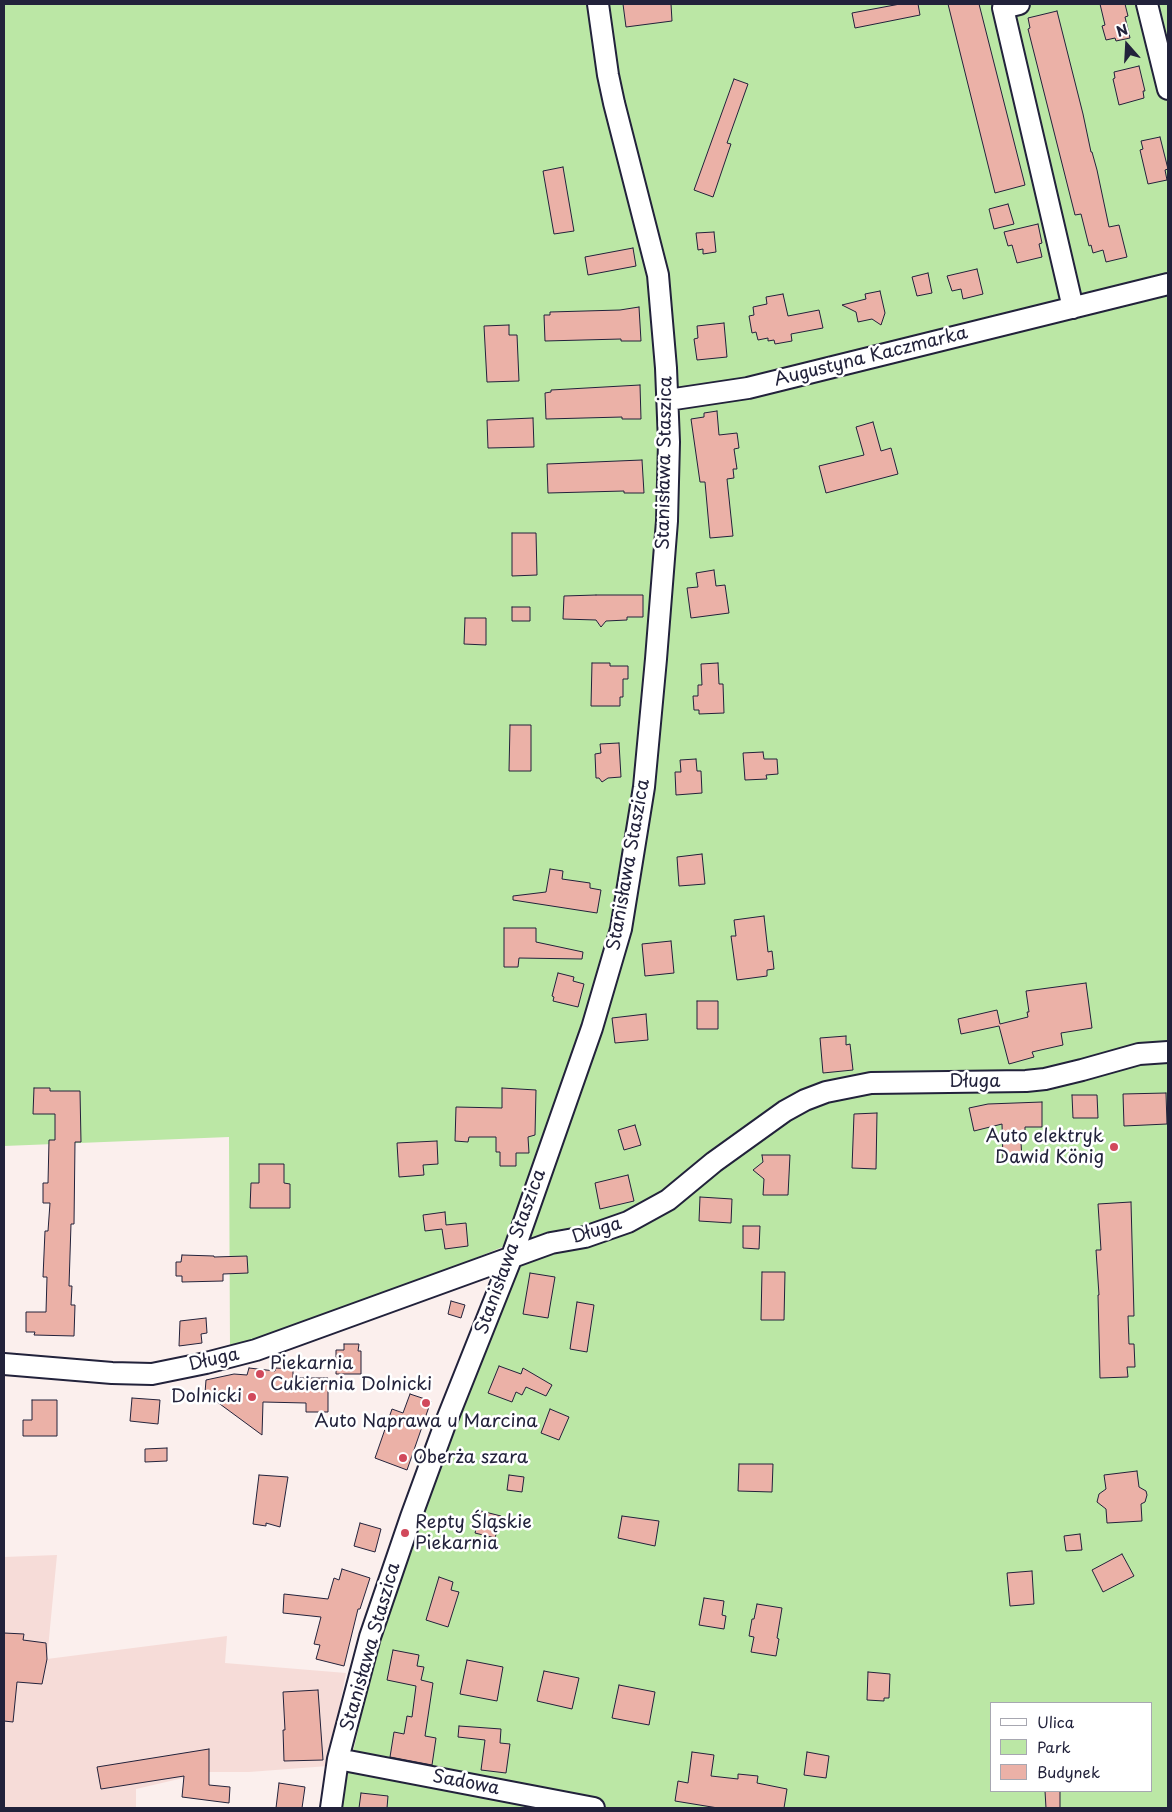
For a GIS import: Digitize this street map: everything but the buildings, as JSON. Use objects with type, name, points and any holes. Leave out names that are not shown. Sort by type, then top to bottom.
[{"type":"street","name":"Stanisława Staszica","points":[[330,1808],[338,1759],[370,1637],[405,1533],[446,1421],[511,1259],[592,1028],[621,929],[644,787],[667,520],[668,400],[658,275],[614,103],[598,4]]},
{"type":"street","points":[[1020,4],[1003,8],[1073,308]]},
{"type":"street","points":[[1147,4],[1168,89]]},
{"type":"street","name":"Augustyna Kaczmarka","points":[[668,400],[748,388],[1168,284]]},
{"type":"street","name":"Długa","points":[[4,1364],[152,1374],[256,1350],[551,1243],[585,1237],[636,1218],[668,1200],[714,1162],[785,1111],[805,1100],[826,1092],[870,1083],[1036,1080],[1082,1070],[1139,1054],[1168,1052]]},
{"type":"street","name":"Sadowa","points":[[338,1759],[594,1808]]},
{"type":"shaded area","points":[[57,1555],[47,1659],[227,1636],[225,1663],[346,1673],[328,1766],[249,1772],[209,1772],[136,1789],[136,1808],[4,1808],[4,1557]]},
{"type":"green space","points":[[4,4],[1168,4],[1168,1808],[340,1808],[387,1605],[522,1239],[295,1332],[230,1349],[229,1137],[4,1146]]},
{"type":"place","name":"Auto elektryk Dawid König","points":[[1114,1147]]},
{"type":"place","name":"Piekarnia Cukiernia Dolnicki","points":[[260,1374]]},
{"type":"place","name":"Dolnicki","points":[[252,1397]]},
{"type":"place","name":"Auto Naprawa u Marcina","points":[[426,1403]]},
{"type":"place","name":"Oberża szara","points":[[403,1458]]},
{"type":"place","name":"Repty Śląskie Piekarnia","points":[[405,1533]]}]
